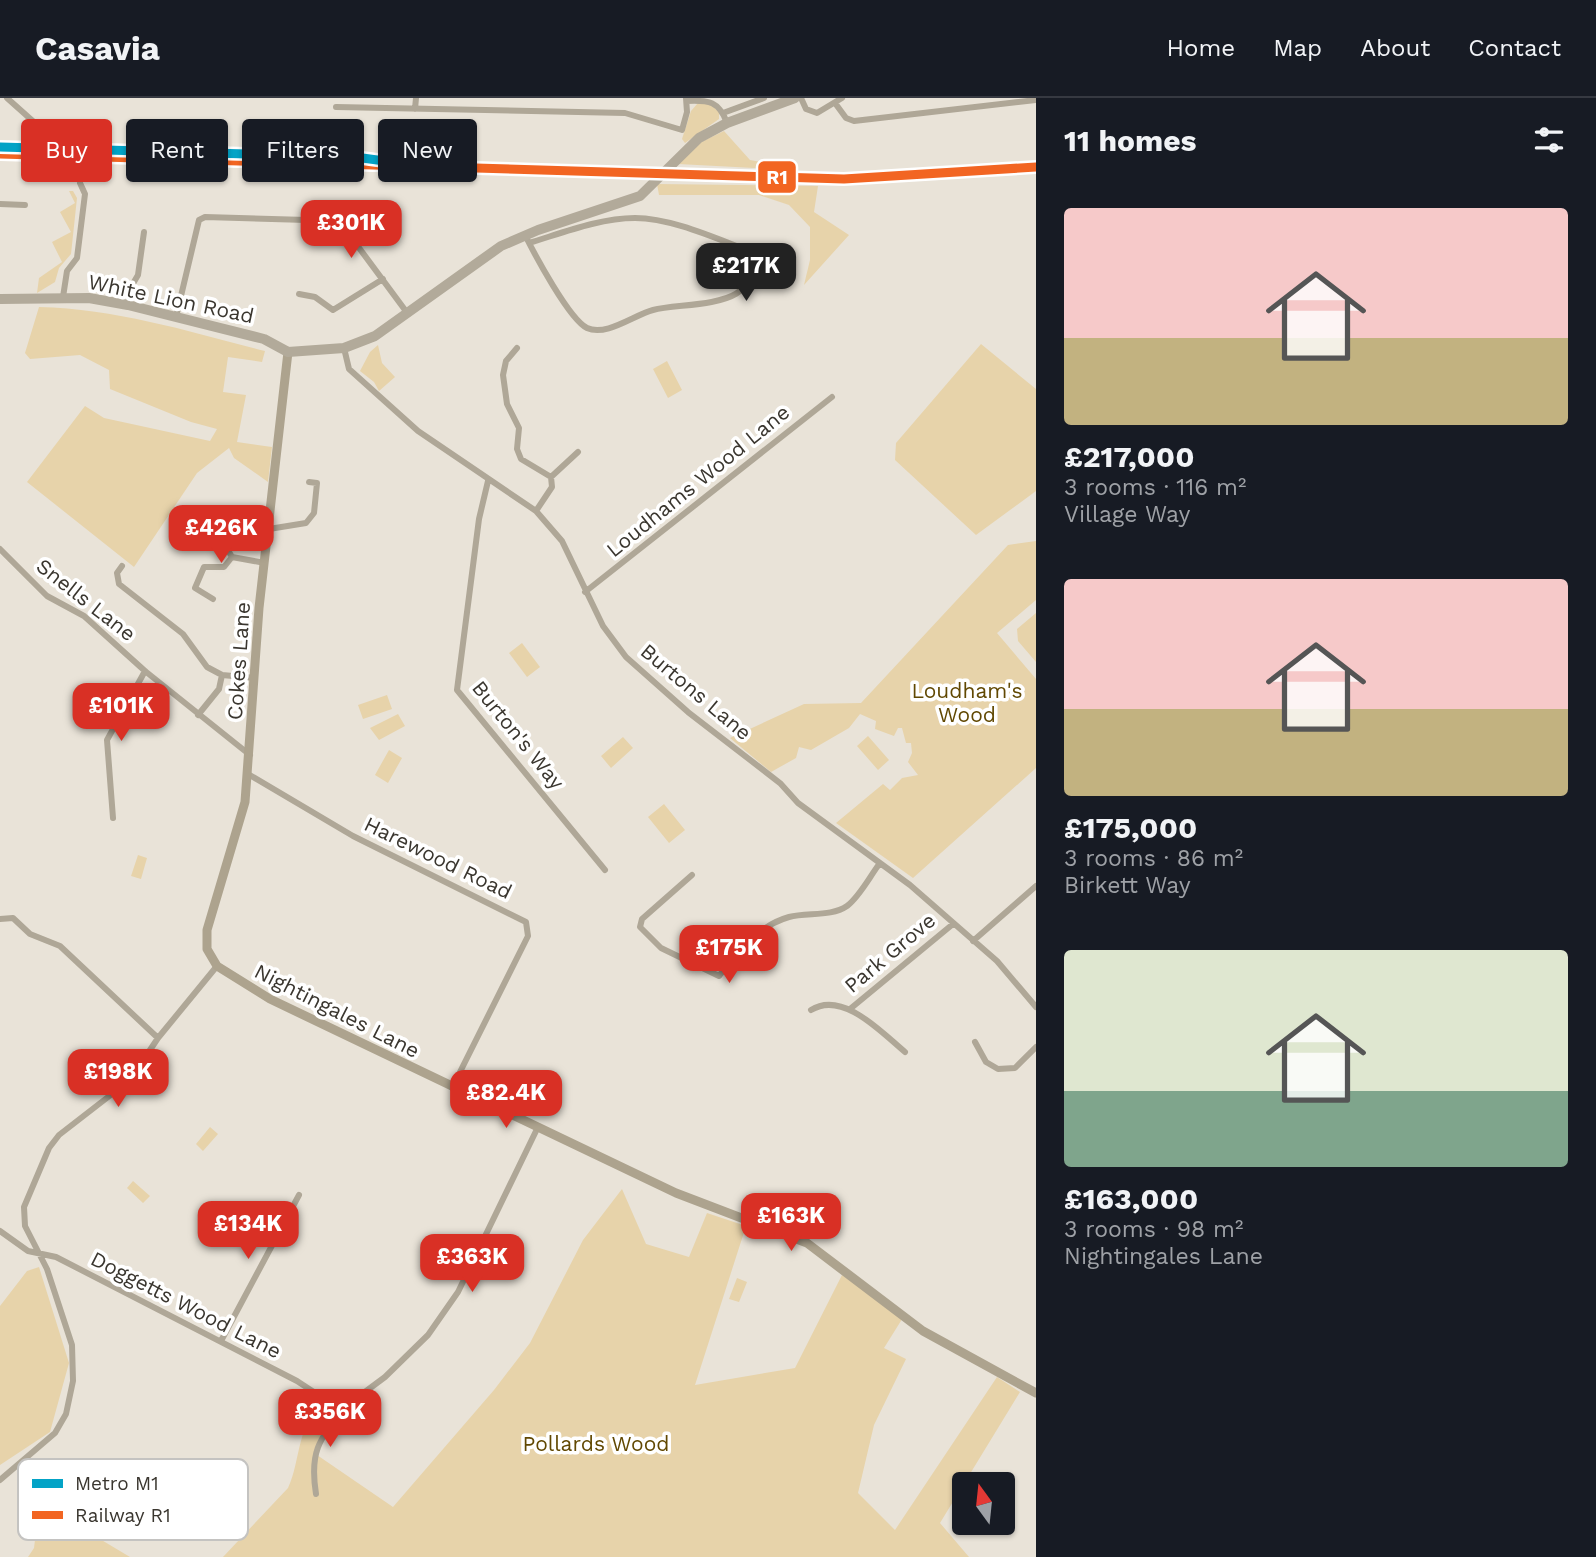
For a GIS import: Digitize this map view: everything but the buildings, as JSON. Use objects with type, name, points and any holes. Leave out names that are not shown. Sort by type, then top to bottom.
[{"type":"main road","points":[[288,352],[344,348],[375,337],[485,256],[640,196],[699,138],[725,118],[795,98]]},
{"type":"main road","name":"White Lion Road","points":[[0,299],[63,297],[128,305],[264,339],[288,352]]},
{"type":"main road","name":"Cokes Lane","points":[[217,966],[207,949],[207,930],[244,802],[248,774],[265,563],[288,352]]},
{"type":"main road","name":"Nightingales Lane","points":[[217,966],[270,999],[537,1129],[676,1194],[807,1244],[923,1331],[1036,1393]]},
{"type":"street","points":[[7,98],[31,119]]},
{"type":"street","points":[[415,109],[416,98]]},
{"type":"street","points":[[336,107],[625,113],[682,130],[686,99],[710,100],[717,104],[725,118],[764,98]]},
{"type":"street","points":[[800,98],[810,113],[817,113],[842,98]]},
{"type":"street","points":[[835,103],[846,118],[854,121],[1036,100]]},
{"type":"street","points":[[63,297],[66,271],[77,258],[85,194],[80,183]]},
{"type":"street","points":[[0,204],[25,205]]},
{"type":"street","points":[[376,211],[353,227],[351,237],[358,250],[408,314]]},
{"type":"street","points":[[176,317],[199,220],[205,217],[342,221]]},
{"type":"street","points":[[644,219],[739,247],[746,259],[748,273],[744,288],[734,296],[715,302],[652,310],[597,331],[586,328],[576,319],[527,239],[609,221],[644,219]]},
{"type":"street","points":[[128,305],[131,287],[138,275],[144,232]]},
{"type":"street","points":[[299,294],[315,297],[333,310],[383,279]]},
{"type":"street","name":"Burtons Lane","points":[[344,348],[349,369],[438,448],[536,511],[562,541],[603,626],[626,657],[648,679],[771,776],[798,803],[880,863],[953,924],[1023,988],[1036,1007]]},
{"type":"street","points":[[517,348],[506,361],[503,375],[507,404],[519,428],[517,449],[521,459],[551,477]]},
{"type":"street","name":"Loudhams Wood Lane","points":[[585,592],[832,397]]},
{"type":"street","points":[[551,477],[578,452]]},
{"type":"street","points":[[536,511],[552,487],[551,477]]},
{"type":"street","name":"Burton's Way","points":[[488,481],[479,519],[457,690],[605,870]]},
{"type":"street","points":[[269,529],[306,523],[314,513],[320,482],[309,482]]},
{"type":"street","points":[[220,521],[222,540],[232,557],[265,563]]},
{"type":"street","name":"Snells Lane","points":[[0,549],[47,596],[84,616],[145,671],[250,755]]},
{"type":"street","points":[[213,599],[195,588],[197,577],[204,567],[224,567],[232,557]]},
{"type":"street","points":[[122,566],[117,573],[119,584],[183,634],[197,656],[222,675],[255,678]]},
{"type":"street","points":[[113,818],[107,740],[145,671]]},
{"type":"street","points":[[198,715],[219,689],[222,675]]},
{"type":"street","points":[[99,702],[121,712]]},
{"type":"street","name":"Harewood Road","points":[[248,774],[353,836],[526,922],[528,936],[452,1088]]},
{"type":"street","points":[[719,976],[748,941],[764,928],[788,917],[836,911],[848,905],[880,863]]},
{"type":"street","points":[[692,875],[642,919],[640,927],[661,948],[719,976],[722,983]]},
{"type":"street","points":[[973,941],[1036,886]]},
{"type":"street","points":[[0,919],[13,918],[30,934],[60,946],[158,1038]]},
{"type":"street","name":"Park Grove","points":[[850,1009],[953,924]]},
{"type":"street","points":[[25,1459],[55,1433],[70,1401],[74,1373],[72,1345],[41,1253],[25,1226],[22,1215],[49,1149],[59,1135],[130,1080],[158,1038],[217,966]]},
{"type":"street","name":"Park Grove","points":[[811,1010],[819,1004],[850,1009],[905,1052]]},
{"type":"street","points":[[975,1042],[986,1062],[998,1069],[1015,1068],[1036,1047]]},
{"type":"street","points":[[316,1494],[312,1471],[316,1444],[346,1406],[385,1377],[435,1324],[457,1292],[537,1129]]},
{"type":"street","points":[[220,1341],[299,1195]]},
{"type":"street","name":"Doggetts Wood Lane","points":[[0,1231],[28,1251],[57,1257],[297,1381],[329,1402],[346,1406]]},
{"type":"street","points":[[0,1480],[18,1465]]},
{"type":"green space","points":[[698,103],[710,103],[719,112],[719,119],[685,143],[682,139],[691,111]]},
{"type":"green space","points":[[724,131],[750,160],[772,164],[772,169],[678,164],[697,144]]},
{"type":"green space","points":[[657,184],[818,186],[814,212],[849,235],[804,285],[810,260],[810,227],[789,205],[759,195],[659,195]]},
{"type":"green space","points":[[69,191],[73,191],[77,198],[71,254],[59,268],[55,282],[37,293],[39,278],[62,262],[52,242],[71,232],[60,212],[75,203]]},
{"type":"green space","points":[[39,307],[125,317],[265,351],[262,362],[228,357],[223,392],[246,395],[237,442],[272,447],[268,482],[234,458],[229,448],[197,473],[134,567],[27,482],[85,406],[104,418],[210,441],[217,429],[191,422],[110,389],[109,370],[80,355],[30,359],[25,353]]},
{"type":"green space","points":[[981,344],[1036,389],[1036,491],[976,535],[895,460],[896,443]]},
{"type":"green space","points":[[378,345],[382,363],[395,377],[379,391],[374,382],[360,371],[370,352]]},
{"type":"green space","points":[[667,361],[682,390],[668,398],[653,369]]},
{"type":"green space","name":"Loudham's Wood","points":[[1036,541],[1036,600],[997,633],[1036,679],[1036,768],[913,878],[836,823],[883,784],[890,790],[902,778],[918,775],[908,762],[912,753],[911,743],[906,743],[902,728],[898,728],[894,736],[875,729],[876,721],[860,714],[849,728],[811,750],[799,747],[796,758],[771,772],[730,738],[804,704],[861,703],[1008,545]]},
{"type":"green space","points":[[1036,613],[1036,662],[1018,641],[1017,629]]},
{"type":"green space","points":[[522,643],[540,667],[527,677],[509,653]]},
{"type":"green space","points":[[387,695],[392,709],[363,719],[358,705]]},
{"type":"green space","points":[[398,714],[405,726],[379,740],[370,728]]},
{"type":"green space","points":[[868,736],[889,760],[878,770],[857,746]]},
{"type":"green space","points":[[623,737],[633,748],[611,768],[601,756]]},
{"type":"green space","points":[[389,750],[402,758],[388,783],[375,775]]},
{"type":"green space","points":[[664,804],[685,830],[669,843],[648,817]]},
{"type":"green space","points":[[138,855],[147,858],[141,879],[131,876]]},
{"type":"green space","points":[[210,1127],[218,1134],[203,1151],[196,1144]]},
{"type":"green space","points":[[133,1181],[150,1196],[143,1203],[127,1188]]},
{"type":"green space","name":"Pollards Wood","points":[[622,1189],[646,1244],[689,1257],[707,1213],[746,1226],[695,1385],[795,1368],[842,1275],[904,1316],[884,1348],[906,1359],[874,1425],[858,1493],[895,1530],[997,1377],[1020,1392],[971,1472],[952,1472],[952,1503],[940,1523],[969,1557],[223,1557],[239,1540],[248,1540],[248,1530],[288,1488],[305,1429],[317,1410],[326,1403],[338,1409],[343,1417],[325,1437],[317,1455],[393,1507],[494,1390],[530,1343],[583,1240]]},
{"type":"green space","points":[[39,1267],[69,1363],[50,1432],[0,1465],[0,1306],[27,1271]]},
{"type":"green space","points":[[737,1278],[747,1282],[739,1302],[729,1299]]},
{"type":"green space","points":[[35,1540],[102,1540],[130,1557],[28,1557],[34,1548]]},
{"type":"metro line","name":"M1","points":[[0,147],[355,157],[378,160]]},
{"type":"rail line","name":"R1","points":[[0,154],[844,179],[1036,167]]}]
